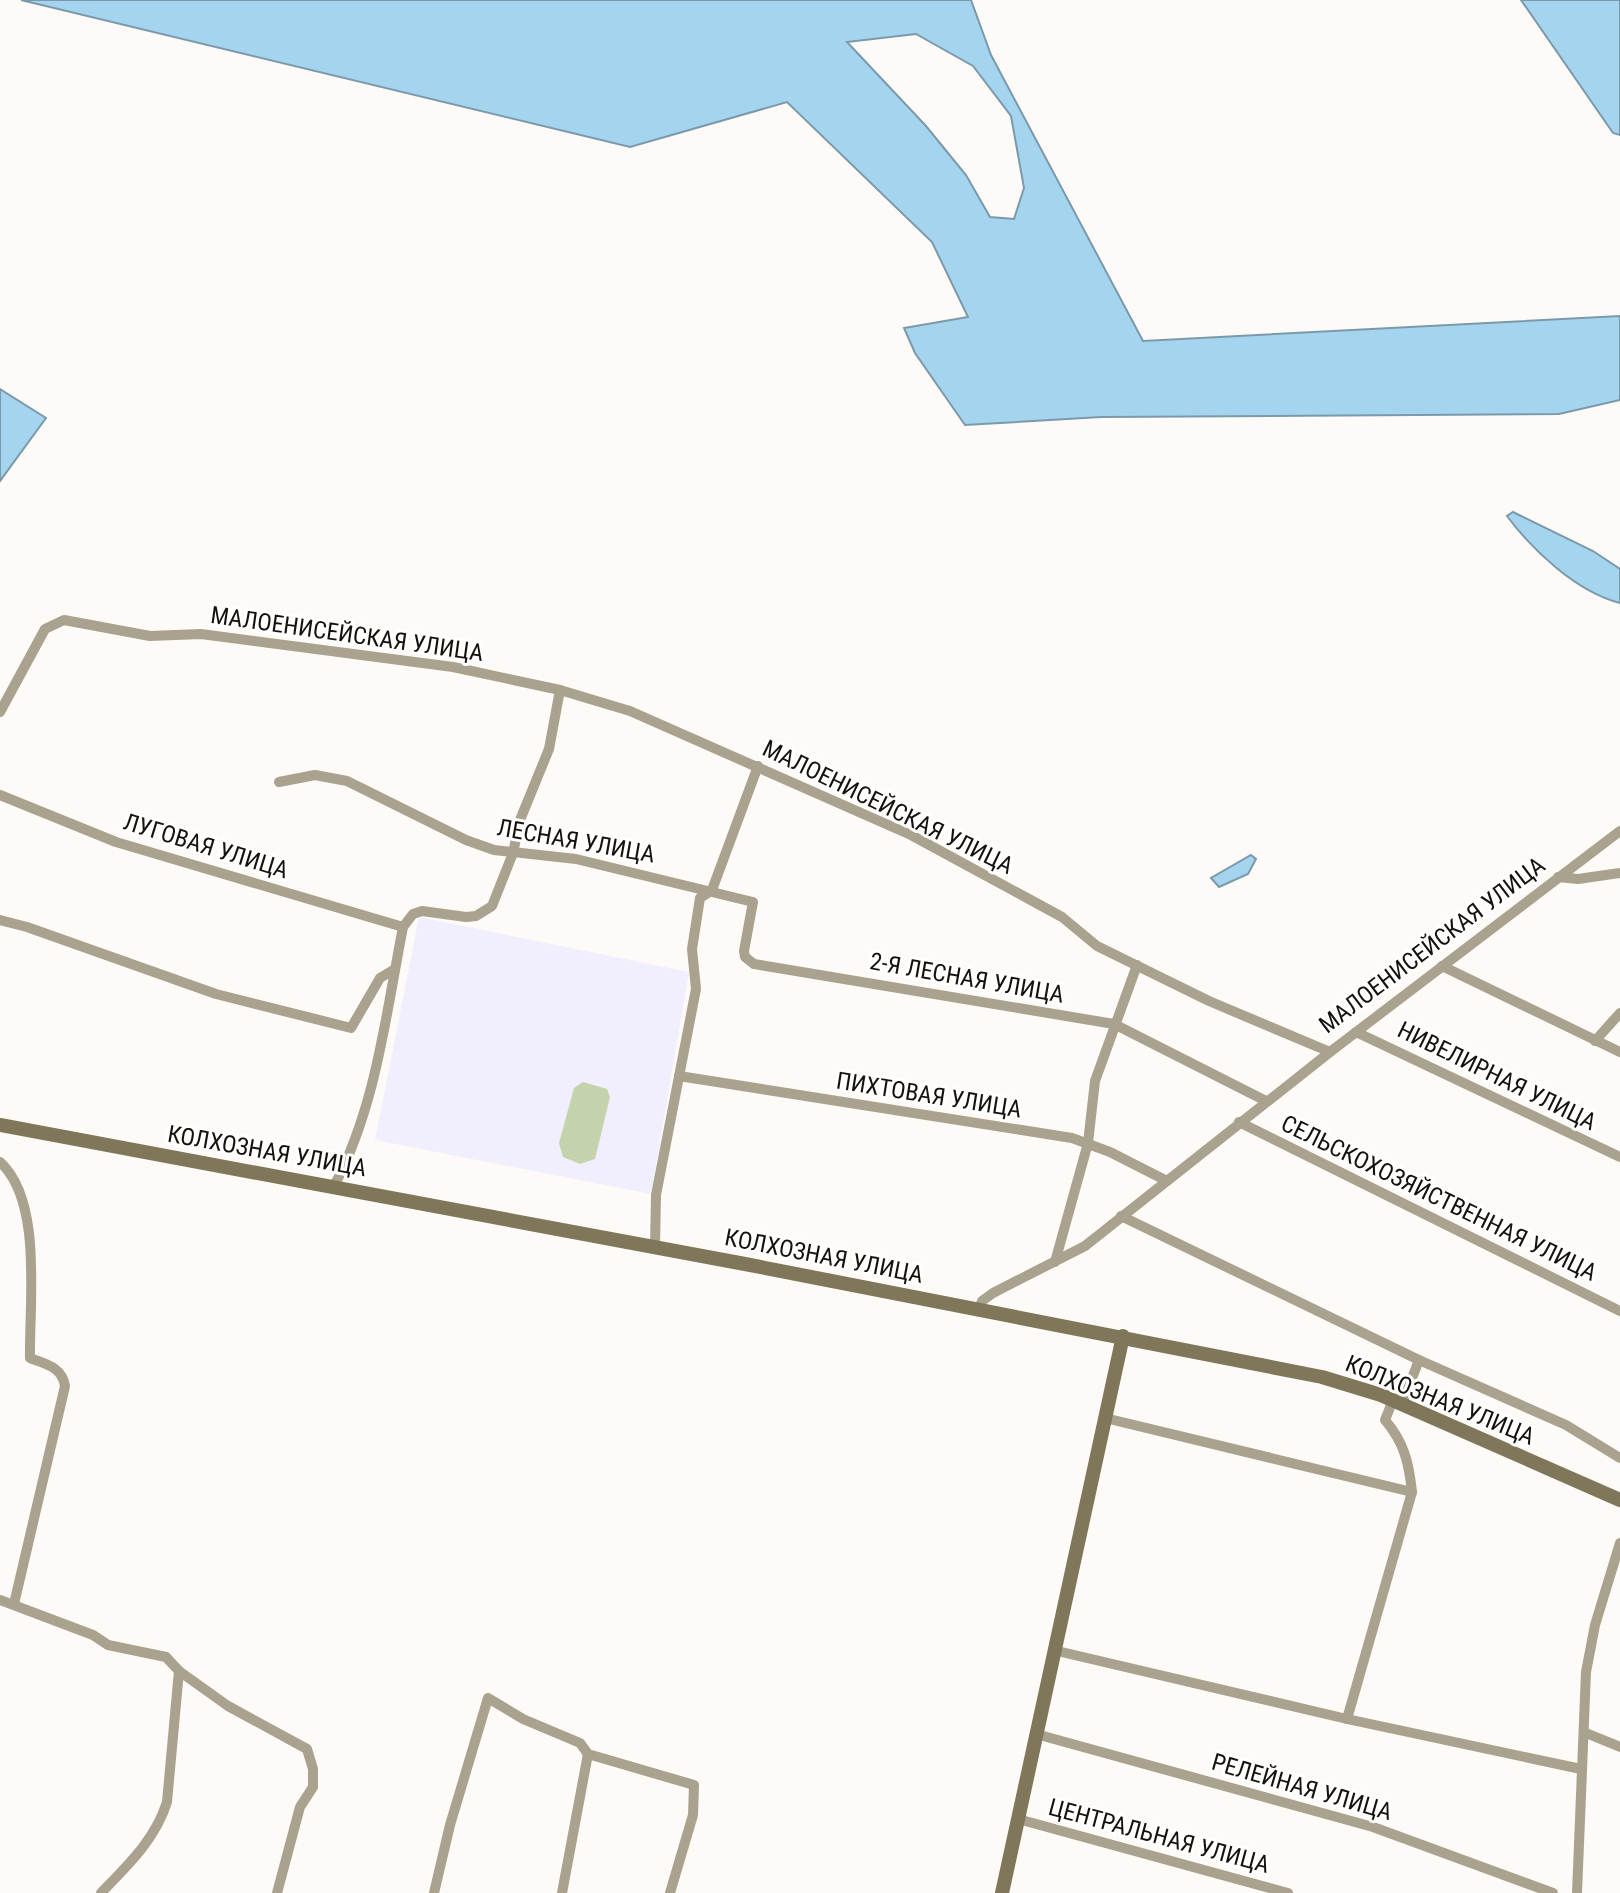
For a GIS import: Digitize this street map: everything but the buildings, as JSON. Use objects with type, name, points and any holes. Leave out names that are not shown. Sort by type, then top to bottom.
[{"type":"main road","name":"КОЛХОЗНАЯ УЛИЦА","points":[[0,1125],[1123,1336],[1322,1377],[1398,1402],[1620,1500]]},
{"type":"main road","points":[[1002,1893],[1123,1336]]},
{"type":"street","name":"МАЛОЕНИСЕЙСКАЯ УЛИЦА","points":[[0,712],[45,629],[64,620],[149,636],[201,634],[236,637],[453,667],[560,690],[630,711],[911,835],[1062,917],[1097,946],[1209,1001],[1330,1052],[1620,831]]},
{"type":"street","points":[[334,1186],[350,1156],[368,1098],[403,927],[413,914],[422,911],[466,917],[476,916],[492,906],[513,853],[520,820],[550,749],[560,690]]},
{"type":"street","points":[[655,1247],[656,1195],[696,989],[692,949],[700,898],[712,890],[758,766]]},
{"type":"street","name":"ЛЕСНАЯ УЛИЦА","points":[[279,782],[315,775],[347,781],[466,840],[513,853],[576,859],[712,890]]},
{"type":"street","name":"ЛУГОВАЯ УЛИЦА","points":[[0,795],[116,842],[403,927]]},
{"type":"street","points":[[1558,877],[1578,879],[1620,873]]},
{"type":"street","name":"2-Я ЛЕСНАЯ УЛИЦА","points":[[712,890],[753,902],[744,951],[754,964],[1114,1024],[1266,1101]]},
{"type":"street","points":[[0,920],[27,927],[216,994],[351,1028],[380,978],[395,970]]},
{"type":"street","points":[[1055,1262],[1088,1143],[1095,1081],[1137,965]]},
{"type":"street","points":[[1442,966],[1620,1052]]},
{"type":"street","points":[[1595,1041],[1620,1013]]},
{"type":"street","name":"НИВЕЛИРНАЯ УЛИЦА","points":[[1356,1032],[1620,1157]]},
{"type":"street","points":[[979,1309],[982,1301],[993,1293],[1085,1245],[1330,1052]]},
{"type":"street","name":"ПИХТОВАЯ УЛИЦА","points":[[679,1076],[1088,1143],[1165,1180]]},
{"type":"street","name":"СЕЛЬСКОХОЗЯЙСТВЕННАЯ УЛИЦА","points":[[1240,1122],[1620,1311]]},
{"type":"street","points":[[0,1162],[13,1175],[26,1206],[30,1358],[57,1369],[63,1376],[65,1386],[14,1604]]},
{"type":"street","points":[[1121,1216],[1419,1360],[1566,1425],[1620,1458]]},
{"type":"street","points":[[1347,1719],[1412,1492],[1404,1449],[1399,1436],[1385,1420],[1398,1402],[1419,1360]]},
{"type":"street","points":[[1105,1418],[1412,1492]]},
{"type":"street","points":[[1577,1893],[1581,1769],[1586,1733],[1586,1672],[1595,1625],[1615,1581],[1620,1543]]},
{"type":"street","points":[[0,1600],[93,1635],[108,1645],[166,1657],[179,1671],[258,1725],[288,1737],[307,1749],[313,1769],[313,1787],[300,1807],[276,1893]]},
{"type":"street","points":[[1053,1650],[1347,1719],[1581,1769]]},
{"type":"street","points":[[101,1893],[144,1848],[161,1821],[167,1802],[179,1671]]},
{"type":"street","points":[[434,1893],[450,1825],[488,1698],[523,1719],[580,1743],[588,1754],[694,1785],[693,1815],[670,1893]]},
{"type":"street","points":[[1586,1733],[1620,1747]]},
{"type":"street","name":"РЕЛЕЙНАЯ УЛИЦА","points":[[1036,1734],[1373,1827],[1552,1893]]},
{"type":"street","points":[[562,1893],[588,1754]]},
{"type":"street","name":"ЦЕНТРАЛЬНАЯ УЛИЦА","points":[[1018,1819],[1288,1893]]},
{"type":"shaded area","points":[[419,917],[689,972],[651,1194],[375,1140]]},
{"type":"green space","points":[[583,1082],[607,1089],[610,1097],[595,1159],[580,1164],[563,1157],[559,1143],[574,1088]]},
{"type":"water","points":[[21,0],[971,0],[991,55],[1143,341],[1620,316],[1620,400],[1559,414],[1101,417],[965,425],[915,353],[904,328],[968,317],[932,242],[787,102],[630,147]],"holes":[[[916,34],[973,66],[1011,116],[1024,188],[1014,219],[990,217],[966,175],[926,126],[847,42]]]},
{"type":"water","points":[[1521,0],[1620,0],[1620,135],[1613,133]]},
{"type":"water","points":[[0,389],[46,418],[0,481]]},
{"type":"water","points":[[1513,512],[1593,551],[1620,569],[1620,603],[1588,590],[1557,568],[1530,543],[1507,516]]},
{"type":"water","points":[[1251,855],[1256,859],[1248,874],[1219,887],[1211,878]]}]
